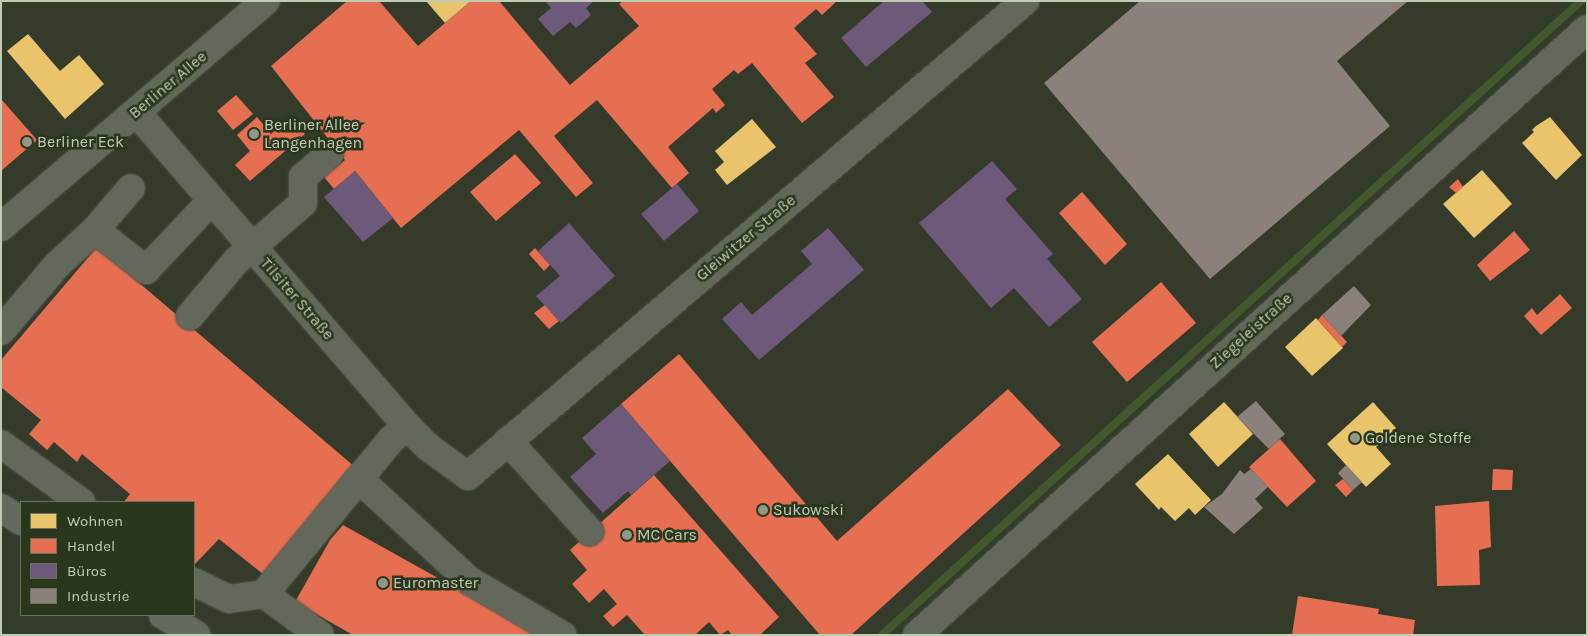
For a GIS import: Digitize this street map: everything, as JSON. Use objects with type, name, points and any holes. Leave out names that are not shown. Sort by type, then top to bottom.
[{"type":"main road","points":[[1,508],[20,520]]},
{"type":"main road","points":[[165,616],[196,635]]},
{"type":"street","name":"Berliner Allee","points":[[1,227],[266,1]]},
{"type":"street","name":"Gleiwitzer Straße","points":[[468,476],[1025,1]]},
{"type":"street","name":"Ziegeleistraße","points":[[916,635],[1587,29]]},
{"type":"street","name":"Tilsiter Straße","points":[[136,112],[407,426],[428,448],[468,476]]},
{"type":"street","points":[[190,316],[253,247],[303,203],[303,177],[329,154]]},
{"type":"street","points":[[1,331],[57,265],[95,230],[131,188]]},
{"type":"street","points":[[95,230],[146,270],[212,200]]},
{"type":"street","points":[[195,582],[229,599],[264,594],[391,440],[407,426]]},
{"type":"street","points":[[508,441],[590,532]]},
{"type":"street","points":[[1,444],[80,501]]},
{"type":"street","points":[[359,479],[470,581],[562,635]]},
{"type":"street","points":[[264,594],[320,635]]},
{"type":"building: Wohnen","points":[[426,1],[471,1],[445,23]]},
{"type":"building: Wohnen","points":[[28,34],[60,71],[79,55],[104,84],[65,119],[7,51]]},
{"type":"building: Wohnen","points":[[1550,117],[1582,155],[1556,180],[1522,143],[1534,132],[1532,130],[1536,126]]},
{"type":"building: Wohnen","points":[[752,119],[776,147],[727,185],[715,170],[724,162],[715,151]]},
{"type":"building: Wohnen","points":[[1482,170],[1512,204],[1474,238],[1443,204]]},
{"type":"building: Wohnen","points":[[1316,318],[1343,348],[1312,376],[1285,347]]},
{"type":"building: Wohnen","points":[[1224,402],[1253,434],[1218,467],[1189,434]]},
{"type":"building: Wohnen","points":[[1373,402],[1396,428],[1376,447],[1391,464],[1366,487],[1327,444]]},
{"type":"building: Wohnen","points":[[1168,454],[1211,500],[1195,515],[1189,508],[1175,521],[1161,507],[1159,510],[1135,484]]},
{"type":"building: Handel","points":[[347,1],[379,1],[418,46],[471,1],[499,1],[570,85],[639,26],[619,4],[623,1],[837,1],[822,15],[816,9],[794,28],[817,54],[805,63],[834,97],[802,123],[752,63],[738,74],[734,70],[712,89],[725,105],[716,113],[713,108],[668,147],[689,173],[672,188],[597,100],[554,136],[593,183],[576,197],[519,130],[401,228],[355,171],[334,189],[324,177],[345,160],[271,66]]},
{"type":"building: Handel","points":[[236,95],[253,114],[233,130],[217,111]]},
{"type":"building: Handel","points":[[1,99],[37,140],[1,171]]},
{"type":"building: Handel","points":[[257,117],[271,134],[290,117],[305,134],[250,181],[235,165],[250,151],[237,135]]},
{"type":"building: Handel","points":[[515,154],[541,183],[496,221],[470,192]]},
{"type":"building: Handel","points":[[1458,179],[1463,187],[1456,193],[1449,187]]},
{"type":"building: Handel","points":[[1082,192],[1127,244],[1105,265],[1059,213]]},
{"type":"building: Handel","points":[[1514,231],[1530,250],[1490,281],[1477,265]]},
{"type":"building: Handel","points":[[97,247],[355,467],[263,574],[219,539],[195,564],[195,501],[125,501],[130,494],[82,454],[77,462],[54,442],[47,450],[29,434],[41,420],[1,387],[1,360]]},
{"type":"building: Handel","points":[[535,248],[550,265],[544,271],[529,254]]},
{"type":"building: Handel","points":[[1161,282],[1196,323],[1127,382],[1092,342]]},
{"type":"building: Handel","points":[[1560,294],[1572,308],[1541,335],[1524,316],[1532,308],[1537,315]]},
{"type":"building: Handel","points":[[545,305],[559,321],[549,329],[534,313]]},
{"type":"building: Handel","points":[[1322,315],[1347,342],[1342,347],[1318,320]]},
{"type":"building: Handel","points":[[679,354],[837,541],[1008,389],[1061,445],[851,635],[820,635],[621,404]]},
{"type":"building: Handel","points":[[1280,439],[1316,481],[1287,507],[1249,467]]},
{"type":"building: Handel","points":[[1493,469],[1513,470],[1512,490],[1492,490]]},
{"type":"building: Handel","points":[[654,475],[779,617],[760,635],[732,635],[728,630],[720,635],[709,622],[695,635],[645,635],[627,615],[613,627],[603,616],[617,604],[604,589],[589,603],[572,584],[587,570],[570,550]]},
{"type":"building: Handel","points":[[1343,479],[1353,490],[1346,497],[1335,485]]},
{"type":"building: Handel","points":[[1489,501],[1491,547],[1479,550],[1480,585],[1437,586],[1435,506]]},
{"type":"building: Handel","points":[[343,525],[540,635],[353,635],[295,602],[330,540]]},
{"type":"building: Handel","points":[[1298,596],[1379,609],[1378,614],[1415,620],[1413,635],[1292,635]]},
{"type":"building: Büros","points":[[545,1],[594,1],[586,8],[591,15],[576,28],[570,22],[553,36],[538,19],[551,8]]},
{"type":"building: Büros","points":[[884,1],[922,1],[932,12],[866,67],[841,38]]},
{"type":"building: Büros","points":[[992,161],[1017,189],[1005,199],[1053,254],[1047,259],[1082,299],[1049,327],[1014,288],[991,308],[919,223]]},
{"type":"building: Büros","points":[[355,171],[393,218],[363,242],[324,197]]},
{"type":"building: Büros","points":[[677,184],[699,211],[664,241],[641,214]]},
{"type":"building: Büros","points":[[569,223],[615,276],[561,323],[536,296],[560,276],[538,251]]},
{"type":"building: Büros","points":[[828,228],[864,270],[759,360],[722,319],[741,302],[752,315],[812,264],[801,251]]},
{"type":"building: Büros","points":[[621,404],[670,461],[631,495],[628,491],[603,513],[570,477],[596,454],[582,438]]},
{"type":"building: Industrie","points":[[1140,1],[1408,1],[1337,61],[1390,126],[1210,279],[1044,83]]},
{"type":"building: Industrie","points":[[1354,286],[1371,305],[1341,336],[1322,315]]},
{"type":"building: Industrie","points":[[1256,401],[1285,434],[1269,449],[1237,417]]},
{"type":"building: Industrie","points":[[1346,465],[1362,482],[1353,490],[1338,473]]},
{"type":"building: Industrie","points":[[1251,469],[1268,487],[1255,499],[1263,508],[1234,534],[1204,507],[1222,494],[1240,470],[1244,474]]},
{"type":"waterway","points":[[882,635],[1581,1]]},
{"type":"place","name":"Berliner Allee Langenhagen","points":[[254,134]]},
{"type":"place","name":"Berliner Eck","points":[[27,142]]},
{"type":"place","name":"Goldene Stoffe","points":[[1355,438]]},
{"type":"place","name":"Sukowski","points":[[763,510]]},
{"type":"place","name":"MC Cars","points":[[627,535]]},
{"type":"place","name":"Euromaster","points":[[383,583]]}]
